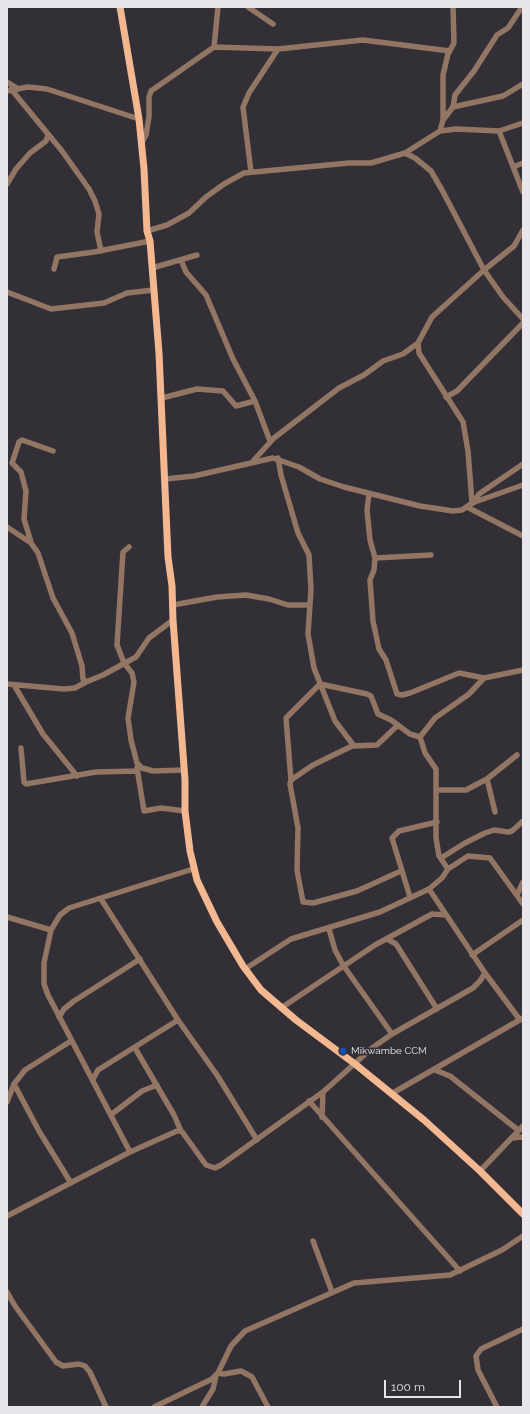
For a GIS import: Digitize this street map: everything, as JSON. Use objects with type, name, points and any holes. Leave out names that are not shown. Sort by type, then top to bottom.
[{"type":"main road","points":[[120,7],[139,119],[144,169],[147,231],[150,241],[162,398],[168,557],[173,605],[184,770],[185,811],[193,869],[206,901],[245,969],[261,990],[281,1008],[355,1064],[424,1120],[480,1171],[523,1214]]},
{"type":"street","points":[[214,47],[218,7]]},
{"type":"street","points":[[248,7],[273,24]]},
{"type":"street","points":[[440,131],[443,120],[443,74],[454,43],[453,7]]},
{"type":"street","points":[[443,120],[453,107],[455,95],[474,71],[497,34],[508,28],[522,7]]},
{"type":"street","points":[[141,145],[146,135],[149,117],[149,95],[151,91],[214,47],[278,49],[363,40],[450,51]]},
{"type":"street","points":[[251,172],[243,107],[249,93],[278,49]]},
{"type":"street","points":[[7,82],[83,179],[95,201],[99,214],[97,232],[101,251]]},
{"type":"street","points":[[453,107],[496,98],[523,84]]},
{"type":"street","points":[[12,89],[47,89],[139,119]]},
{"type":"street","points":[[147,231],[167,225],[189,213],[224,184],[235,177],[251,172],[349,163],[372,163],[405,153],[440,131],[456,129],[499,131],[523,123]]},
{"type":"street","points":[[499,131],[523,192]]},
{"type":"street","points":[[7,184],[33,150],[46,142],[48,135]]},
{"type":"street","points":[[405,153],[415,158],[431,172],[484,270],[503,298],[523,319]]},
{"type":"street","points":[[513,167],[523,163]]},
{"type":"street","points":[[254,461],[270,441],[339,388],[364,375],[381,362],[403,354],[418,343],[432,317],[484,270],[514,246],[523,230]]},
{"type":"street","points":[[54,269],[57,257],[101,251],[150,241]]},
{"type":"street","points":[[152,268],[197,255]]},
{"type":"street","points":[[181,260],[186,272],[206,295],[233,359],[255,401],[270,441]]},
{"type":"street","points":[[7,292],[51,309],[104,303],[127,293],[154,290]]},
{"type":"street","points":[[446,397],[457,390],[523,323]]},
{"type":"street","points":[[418,343],[419,353],[463,422],[468,451],[472,503]]},
{"type":"street","points":[[162,398],[200,389],[223,391],[236,406],[255,401]]},
{"type":"street","points":[[53,451],[22,440],[19,442],[12,463],[20,472],[26,491],[24,519],[31,543],[42,561],[54,601],[72,633],[82,666],[83,678],[86,682]]},
{"type":"street","points":[[164,479],[194,476],[272,457],[299,467],[320,479],[369,494],[453,511],[467,507],[479,494],[523,464]]},
{"type":"street","points":[[278,458],[298,533],[309,555],[311,589],[308,634],[320,684],[337,724],[354,746]]},
{"type":"street","points":[[472,503],[523,485]]},
{"type":"street","points":[[369,494],[367,510],[370,540],[375,558],[374,570],[370,580],[373,622],[379,649],[386,660],[397,694],[400,695],[410,693],[459,673],[484,678],[523,670]]},
{"type":"street","points":[[467,507],[523,536]]},
{"type":"street","points":[[7,527],[31,543]]},
{"type":"street","points":[[129,547],[123,552],[118,645],[124,664],[132,673],[134,682],[128,721],[137,763],[144,811],[161,808],[185,811]]},
{"type":"street","points":[[375,558],[431,554]]},
{"type":"street","points":[[173,605],[217,597],[246,595],[269,599],[288,605],[310,605]]},
{"type":"street","points":[[7,684],[64,689],[75,688],[136,657],[149,638],[173,620]]},
{"type":"street","points":[[420,737],[435,718],[469,694],[484,678]]},
{"type":"street","points":[[14,684],[43,734],[77,776]]},
{"type":"street","points":[[320,684],[371,696],[378,714],[391,720],[410,734],[420,737]]},
{"type":"street","points":[[320,684],[286,718],[291,780],[290,784],[298,828],[297,870],[303,902],[313,903],[357,891],[401,871]]},
{"type":"street","points":[[291,780],[314,765],[354,746],[375,746],[398,726]]},
{"type":"street","points":[[420,737],[425,753],[436,769],[436,838],[441,858],[448,869]]},
{"type":"street","points":[[21,748],[24,782],[26,784],[96,772],[137,771]]},
{"type":"street","points":[[436,790],[466,790],[487,779],[517,755]]},
{"type":"street","points":[[137,763],[142,768],[149,770],[184,770]]},
{"type":"street","points":[[487,779],[492,793],[495,812]]},
{"type":"street","points":[[441,858],[485,833],[494,830],[508,832],[512,831],[523,821]]},
{"type":"street","points":[[410,897],[392,838],[394,834],[402,830],[437,822]]},
{"type":"street","points":[[245,969],[291,939],[380,912],[428,889],[442,878],[448,869],[468,856],[490,858],[523,904]]},
{"type":"street","points":[[130,1152],[112,1114],[71,1041],[44,984],[44,964],[51,930],[60,915],[69,908],[193,869]]},
{"type":"street","points":[[517,895],[523,882]]},
{"type":"street","points":[[392,1094],[521,1019],[484,973],[428,889]]},
{"type":"street","points":[[101,899],[178,1020],[217,1075],[257,1140]]},
{"type":"street","points":[[281,1008],[343,965],[432,914],[438,904]]},
{"type":"street","points":[[432,914],[446,915]]},
{"type":"street","points":[[7,917],[51,930]]},
{"type":"street","points":[[472,955],[523,920]]},
{"type":"street","points":[[329,928],[335,950],[343,965],[392,1034]]},
{"type":"street","points":[[388,938],[396,944],[437,1009]]},
{"type":"street","points":[[59,1017],[64,1008],[140,959]]},
{"type":"street","points":[[135,1048],[174,1115],[181,1131],[206,1165],[214,1168],[234,1157],[322,1092],[372,1048],[392,1034],[474,988],[484,973]]},
{"type":"street","points":[[93,1079],[98,1070],[178,1020]]},
{"type":"street","points":[[7,1102],[14,1084],[24,1070],[71,1041]]},
{"type":"street","points":[[88,1069],[98,1070]]},
{"type":"street","points":[[435,1070],[450,1076],[521,1128],[480,1171]]},
{"type":"street","points":[[14,1084],[39,1131],[71,1183]]},
{"type":"street","points":[[112,1114],[142,1091],[157,1085]]},
{"type":"street","points":[[322,1092],[322,1117]]},
{"type":"street","points":[[309,1101],[435,1241],[460,1271]]},
{"type":"street","points":[[7,1216],[130,1152],[168,1134],[181,1131]]},
{"type":"street","points":[[512,1138],[523,1137]]},
{"type":"street","points":[[202,1407],[213,1389],[217,1374],[231,1346],[245,1331],[354,1283],[450,1276],[502,1250],[523,1236]]},
{"type":"street","points":[[313,1241],[332,1292]]},
{"type":"street","points":[[7,1292],[13,1303],[56,1362],[62,1366],[79,1364],[85,1366],[90,1372],[106,1407]]},
{"type":"street","points":[[7,1307],[13,1303]]},
{"type":"street","points":[[497,1407],[478,1370],[476,1356],[481,1349],[523,1329]]},
{"type":"street","points":[[154,1407],[186,1393],[217,1374],[241,1371],[252,1377],[268,1407]]},
{"type":"place","name":"Mikwambe CCM","points":[[343,1051]]}]
